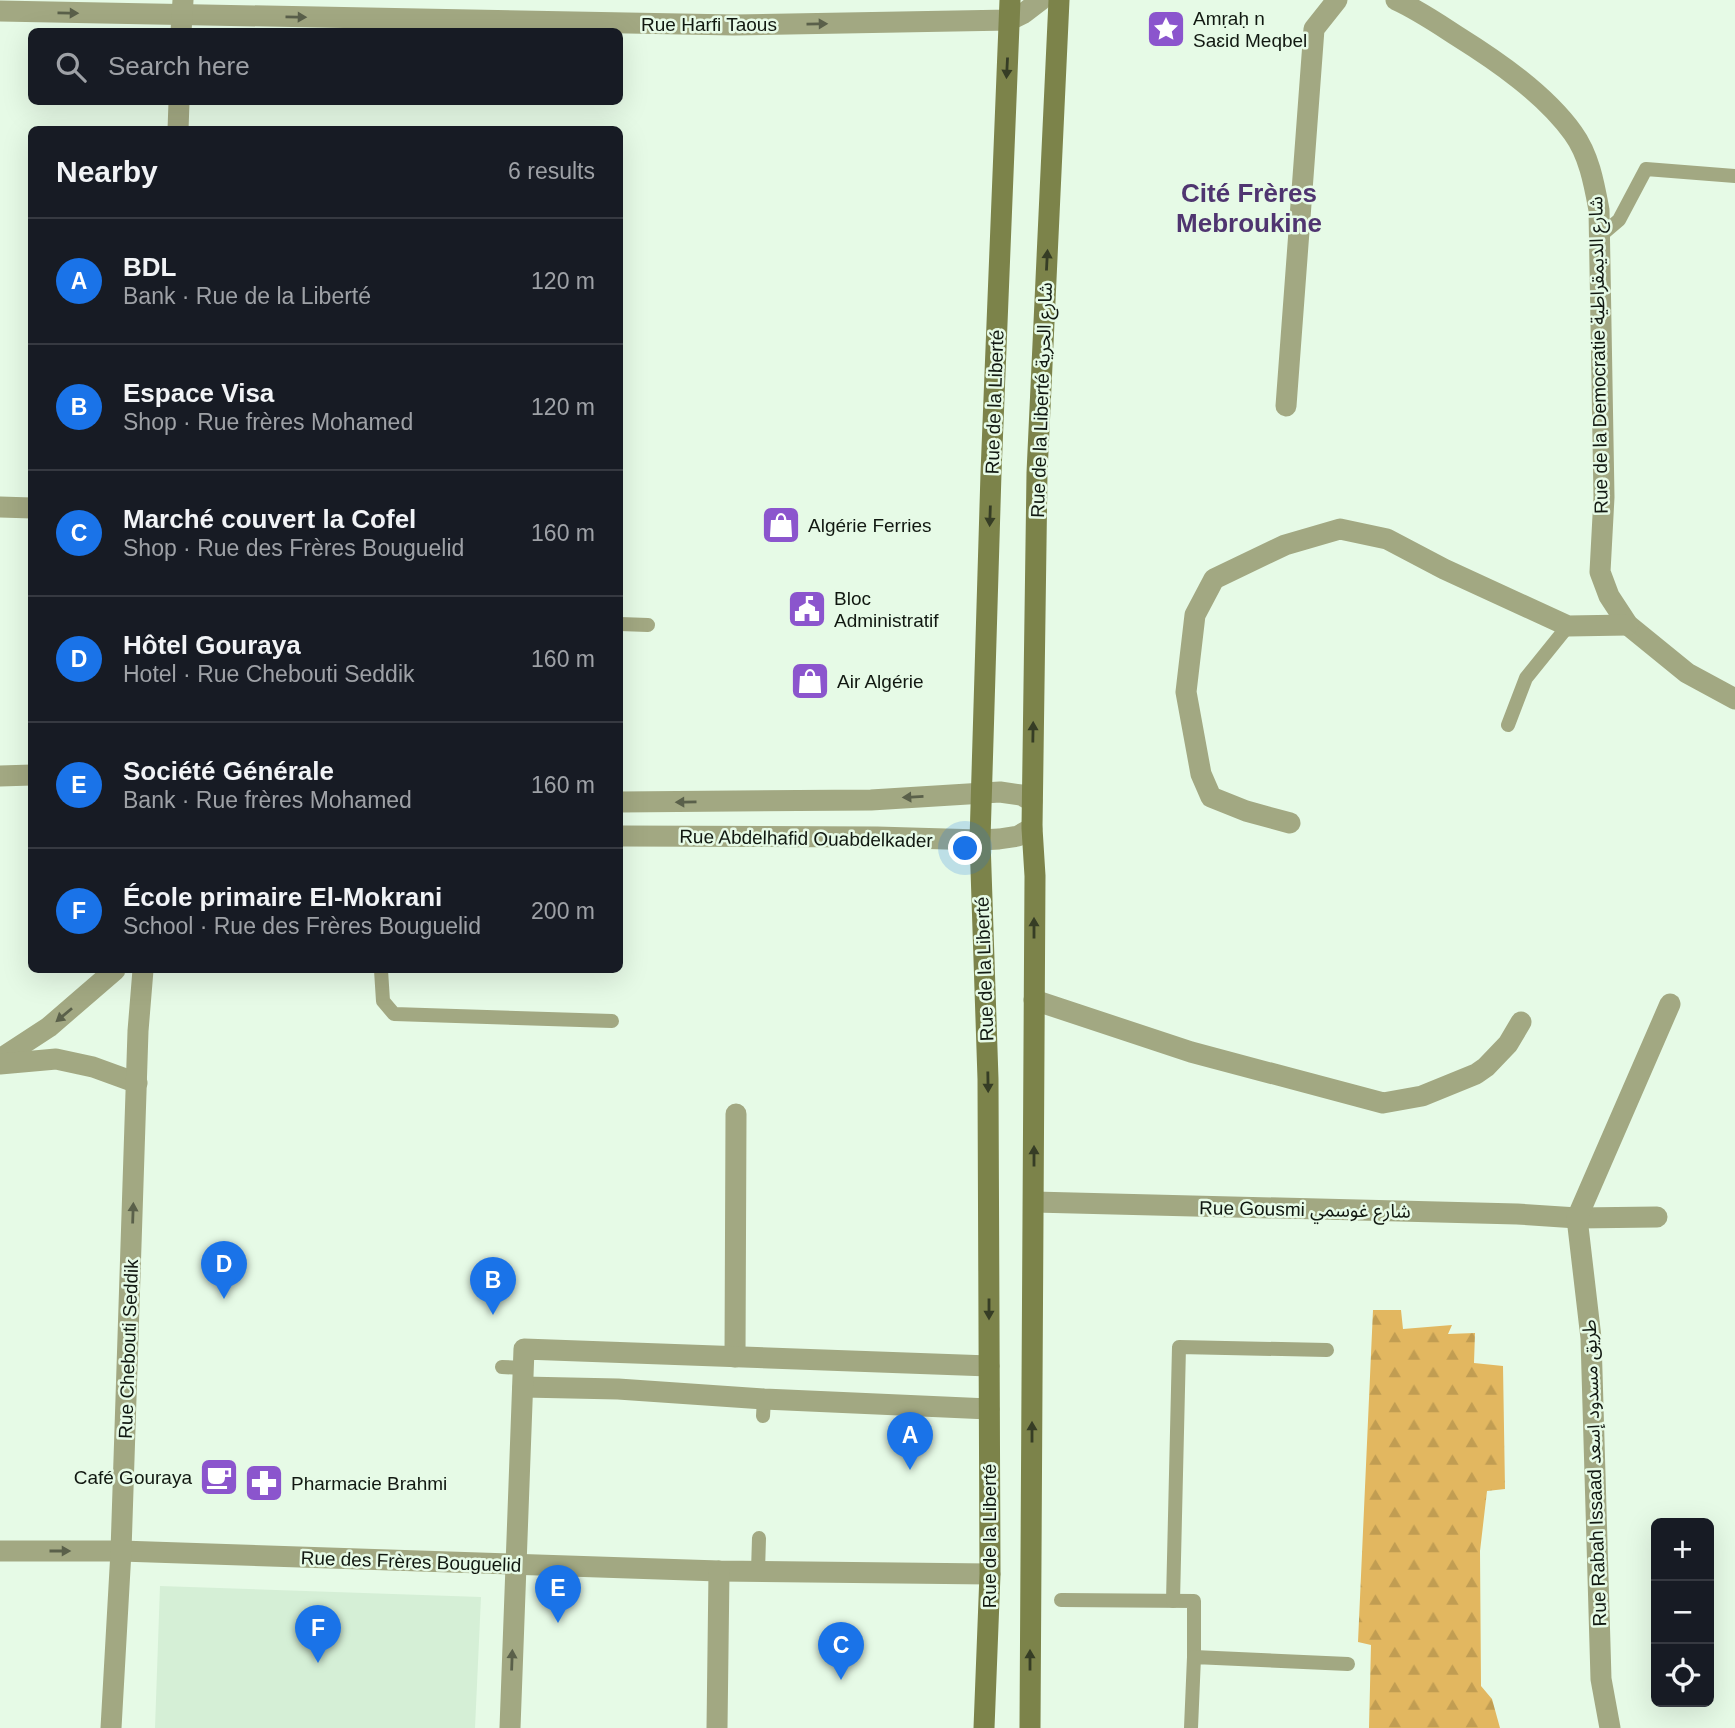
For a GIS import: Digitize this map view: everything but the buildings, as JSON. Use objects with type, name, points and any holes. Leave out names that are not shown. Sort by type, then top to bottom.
[{"type":"main road","name":"Rue de la Liberté شارع الحرية","points":[[1032,801],[1037,473],[1059,0]]},
{"type":"main road","name":"Rue de la Liberté","points":[[984,1728],[990,1574],[988,1079],[980,840],[991,473],[1010,10]]},
{"type":"main road","points":[[1030,1728],[1035,876],[1032,801]]},
{"type":"street","points":[[1286,406],[1314,29],[1336,0]]},
{"type":"street","name":"Rue de la Democratie شارع الديمقراطية","points":[[1396,0],[1416,9],[1494,60],[1555,111],[1574,134],[1592,172],[1598,209],[1604,498],[1600,572],[1609,596],[1628,625],[1687,673],[1735,699]]},
{"type":"street","name":"Rue Harfi Taous","points":[[0,11],[734,25],[1010,10],[1035,2],[1058,30]]},
{"type":"street","points":[[178,126],[179,105]]},
{"type":"street","points":[[0,507],[28,508]]},
{"type":"street","points":[[1290,823],[1246,811],[1210,797],[1200,774],[1186,692],[1195,615],[1214,579],[1285,545],[1340,529],[1387,539],[1444,569],[1568,626],[1628,625]]},
{"type":"street","points":[[0,776],[28,775]]},
{"type":"street","name":"Rue Abdelhafid Ouabdelkader","points":[[623,802],[871,800],[1000,792],[1021,795],[1032,801]]},
{"type":"street","name":"Rue Abdelhafid Ouabdelkader","points":[[623,836],[980,840],[1018,836],[1032,828]]},
{"type":"street","points":[[0,1059],[49,1027],[112,973]]},
{"type":"street","name":"Rue Chebouti Seddik","points":[[111,1728],[121,1551],[138,1031],[143,973]]},
{"type":"street","points":[[1034,1000],[1191,1052],[1384,1103],[1422,1096],[1476,1074],[1508,1044],[1521,1022]]},
{"type":"street","points":[[1577,1217],[1670,1004]]},
{"type":"street","points":[[0,1064],[56,1059],[93,1067],[137,1083]]},
{"type":"street","points":[[734,1357],[736,1114]]},
{"type":"street","name":"Rue Gousmi شارع غوسمي","points":[[1034,1202],[1657,1217]]},
{"type":"street","name":"Rue Rabah Issaad طريق مسدود إسعد","points":[[1577,1217],[1591,1338],[1601,1679],[1610,1728]]},
{"type":"street","points":[[518,1368],[734,1357],[989,1366]]},
{"type":"street","points":[[518,1368],[618,1389],[763,1408],[989,1409]]},
{"type":"street","points":[[510,1728],[516,1565],[518,1368]]},
{"type":"street","name":"Rue des Frères Bouguelid","points":[[0,1551],[121,1551],[719,1571],[990,1574]]},
{"type":"street","points":[[717,1728],[719,1571]]},
{"type":"lane","points":[[1599,237],[1619,220],[1646,169],[1735,176]]},
{"type":"lane","points":[[623,624],[648,625]]},
{"type":"lane","points":[[1508,725],[1526,678],[1568,626]]},
{"type":"lane","points":[[381,973],[383,1001],[394,1014],[612,1021]]},
{"type":"lane","points":[[1173,1601],[1179,1347],[1327,1350]]},
{"type":"lane","points":[[758,1571],[759,1538]]},
{"type":"lane","points":[[1061,1600],[1194,1601],[1191,1728]]},
{"type":"lane","points":[[1194,1657],[1348,1664]]},
{"type":"shaded area","points":[[160,1586],[481,1597],[475,1728],[155,1728]]},
{"type":"green space","points":[[1373,1310],[1401,1310],[1403,1329],[1452,1325],[1448,1334],[1475,1333],[1474,1363],[1503,1366],[1505,1489],[1487,1491],[1480,1551],[1481,1686],[1492,1699],[1500,1728],[1369,1728],[1371,1645],[1358,1642]]},
{"type":"place","name":"Amṛaḥ n Saɛid Meqbel","points":[[1166,29]]},
{"type":"place","name":"Algérie Ferries","points":[[781,525]]},
{"type":"place","name":"Bloc Administratif","points":[[807,609]]},
{"type":"place","name":"Air Algérie","points":[[810,681]]},
{"type":"place","name":"Hôtel Gouraya","points":[[224,1299]]},
{"type":"place","name":"Espace Visa","points":[[493,1315]]},
{"type":"place","name":"BDL","points":[[910,1470]]},
{"type":"place","name":"Café Gouraya","points":[[219,1477]]},
{"type":"place","name":"Pharmacie Brahmi","points":[[264,1483]]},
{"type":"place","name":"Société Générale","points":[[558,1623]]},
{"type":"place","name":"École primaire El-Mokrani","points":[[318,1663]]},
{"type":"place","name":"Marché couvert la Cofel","points":[[841,1680]]},
{"type":"district","name":"Cité Frères Mebroukine","points":[[1249,208]]}]
